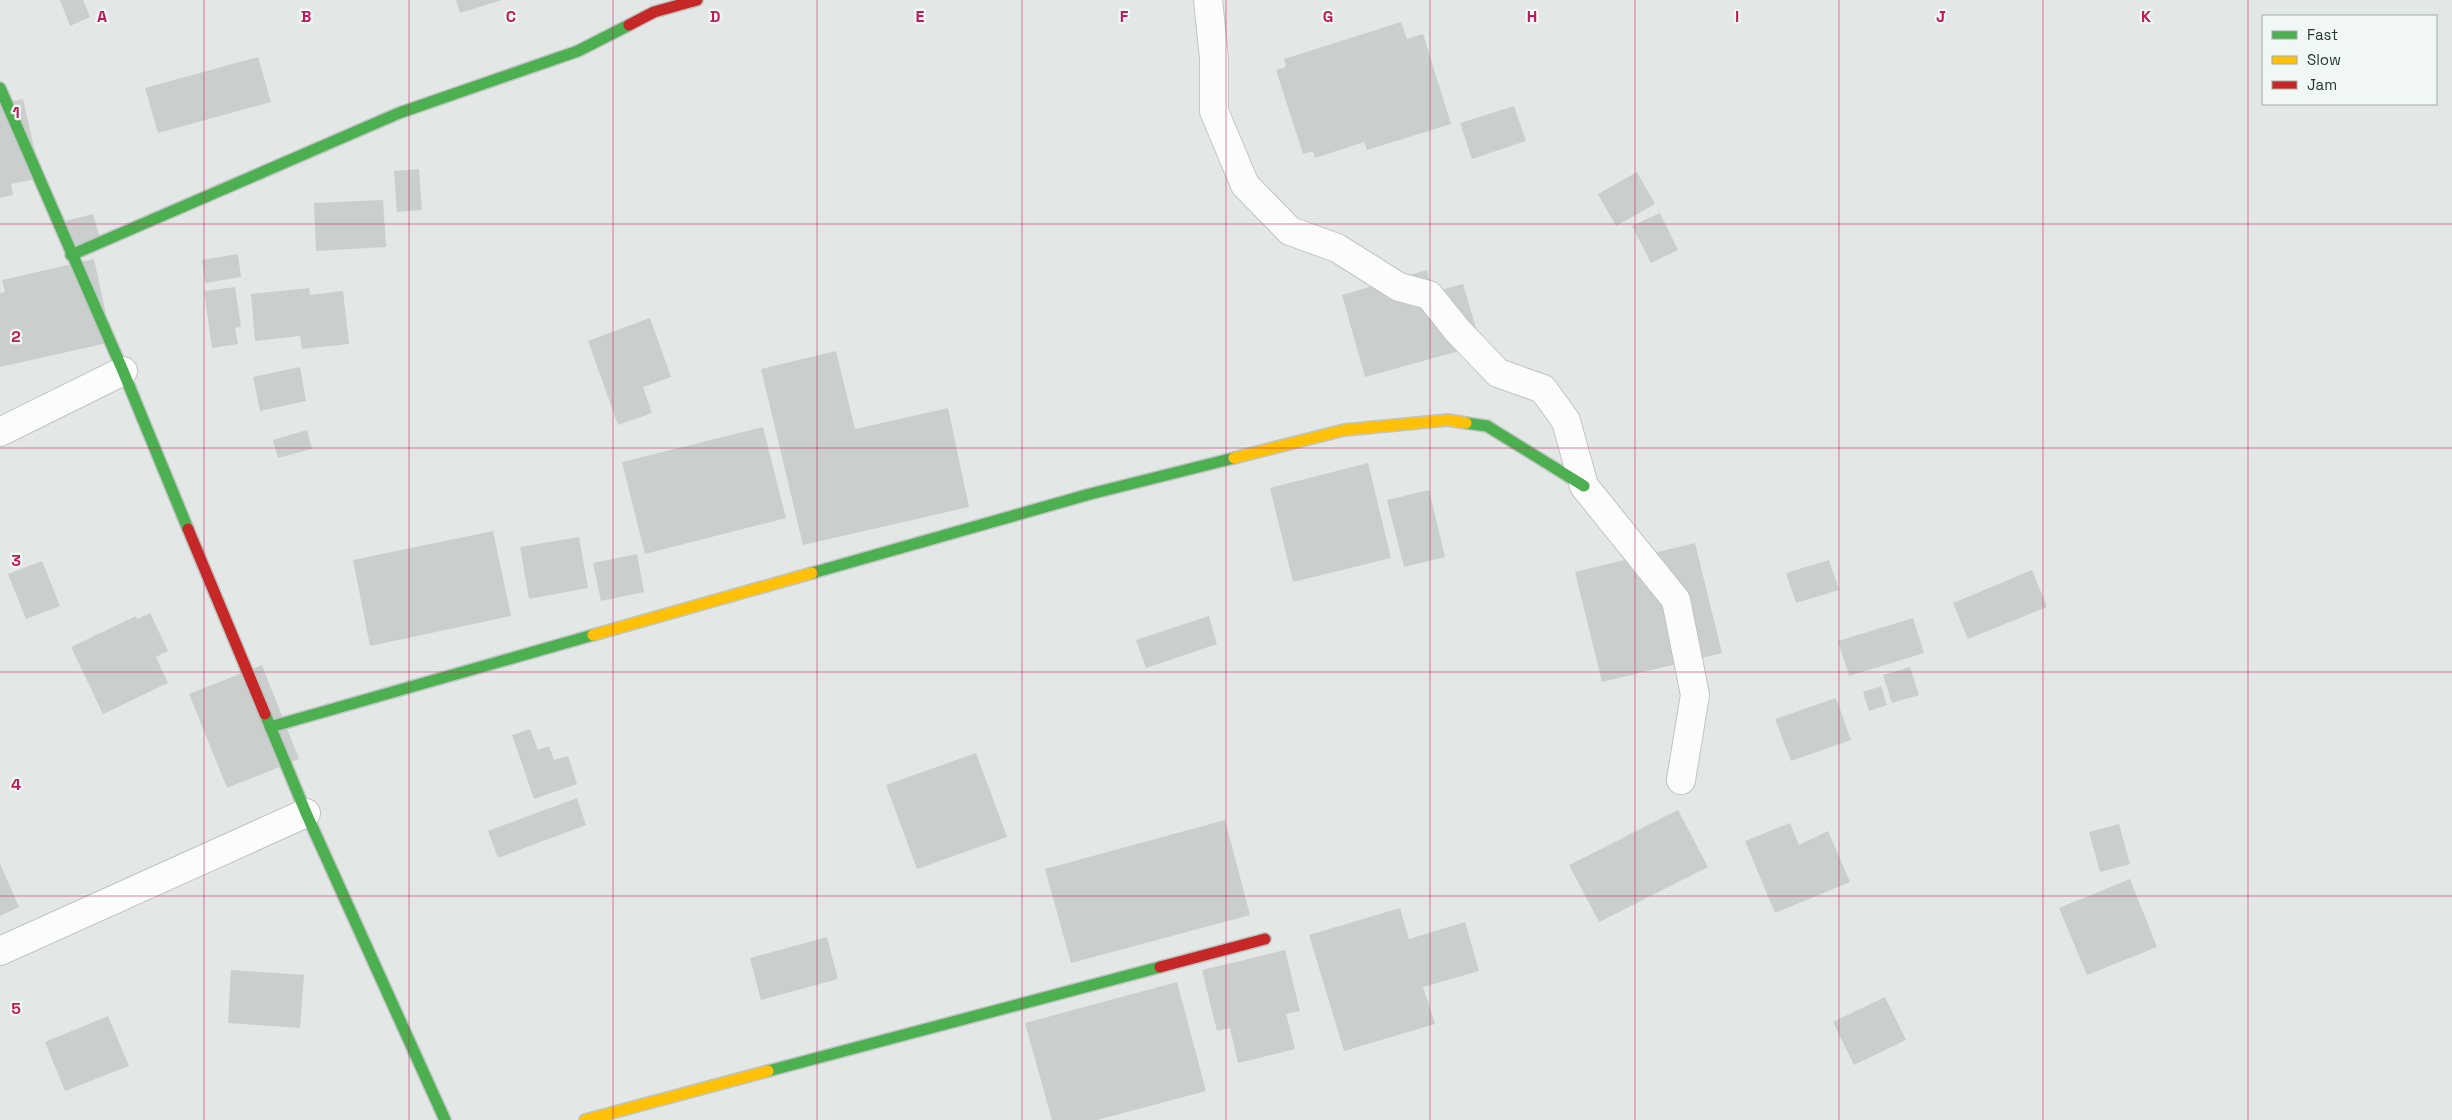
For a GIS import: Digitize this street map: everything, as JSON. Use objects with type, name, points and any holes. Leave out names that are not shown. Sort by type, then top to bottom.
[{"type":"street","points":[[70,255],[399,113],[578,51],[654,12],[697,0]]},
{"type":"street","points":[[1208,0],[1214,58],[1214,111],[1245,185],[1290,231],[1336,248],[1399,287],[1429,295],[1457,330],[1498,373],[1543,389],[1566,421],[1584,486]]},
{"type":"street","points":[[0,88],[70,255],[123,371],[306,813],[445,1120]]},
{"type":"street","points":[[0,432],[123,371]]},
{"type":"street","points":[[270,727],[1090,494],[1344,430],[1448,420],[1487,426],[1584,486],[1676,600],[1695,695],[1681,780]]},
{"type":"street","points":[[0,951],[306,813]]},
{"type":"street","points":[[585,1120],[1265,939]]},
{"type":"building","points":[[60,0],[83,0],[90,17],[70,26]]},
{"type":"building","points":[[456,0],[502,0],[460,13]]},
{"type":"building","points":[[1401,22],[1407,39],[1423,34],[1451,124],[1367,150],[1364,142],[1315,158],[1313,151],[1303,154],[1276,70],[1286,67],[1284,59]]},
{"type":"building","points":[[258,57],[271,102],[158,133],[145,88]]},
{"type":"building","points":[[23,99],[41,178],[11,184],[13,195],[0,198],[0,104]]},
{"type":"building","points":[[1514,106],[1526,141],[1472,159],[1460,123]]},
{"type":"building","points":[[419,169],[422,210],[397,212],[394,171]]},
{"type":"building","points":[[1637,172],[1655,204],[1616,226],[1598,194]]},
{"type":"building","points":[[383,200],[386,247],[316,251],[314,203]]},
{"type":"building","points":[[1660,213],[1678,250],[1651,263],[1632,226]]},
{"type":"building","points":[[93,214],[100,238],[71,246],[65,221]]},
{"type":"building","points":[[238,254],[241,277],[205,283],[202,260]]},
{"type":"building","points":[[94,259],[112,342],[0,367],[0,293],[5,292],[2,280]]},
{"type":"building","points":[[1427,270],[1433,292],[1463,284],[1481,345],[1365,377],[1342,295]]},
{"type":"building","points":[[235,287],[241,327],[235,328],[238,344],[212,348],[204,291]]},
{"type":"building","points":[[309,288],[310,295],[343,291],[349,344],[302,349],[300,336],[255,341],[251,294]]},
{"type":"building","points":[[650,318],[671,377],[643,387],[652,413],[618,425],[588,341]]},
{"type":"building","points":[[836,351],[855,429],[948,408],[969,507],[803,545],[761,369]]},
{"type":"building","points":[[300,367],[306,401],[260,411],[253,377]]},
{"type":"building","points":[[763,427],[786,518],[645,554],[622,462]]},
{"type":"building","points":[[307,430],[312,449],[278,458],[273,440]]},
{"type":"building","points":[[1368,463],[1391,558],[1293,582],[1270,488]]},
{"type":"building","points":[[1429,490],[1445,557],[1404,567],[1387,500]]},
{"type":"building","points":[[493,531],[511,616],[370,646],[353,560]]},
{"type":"building","points":[[579,537],[588,588],[529,599],[520,547]]},
{"type":"building","points":[[1695,543],[1722,653],[1602,682],[1575,572]]},
{"type":"building","points":[[637,554],[644,592],[601,601],[593,563]]},
{"type":"building","points":[[1829,560],[1839,590],[1796,603],[1786,573]]},
{"type":"building","points":[[42,561],[60,606],[26,619],[8,574]]},
{"type":"building","points":[[2032,570],[2047,607],[1968,639],[1953,603]]},
{"type":"building","points":[[150,613],[168,651],[156,657],[168,683],[103,714],[71,647],[136,616],[137,619]]},
{"type":"building","points":[[1209,616],[1217,644],[1146,668],[1136,640]]},
{"type":"building","points":[[1913,618],[1924,653],[1849,676],[1838,641]]},
{"type":"building","points":[[262,665],[299,759],[227,788],[189,694]]},
{"type":"building","points":[[1910,667],[1919,695],[1892,703],[1883,675]]},
{"type":"building","points":[[1881,686],[1887,705],[1869,711],[1863,692]]},
{"type":"building","points":[[1836,698],[1851,740],[1791,761],[1775,719]]},
{"type":"building","points":[[530,729],[538,750],[549,746],[554,760],[568,756],[577,784],[534,799],[512,735]]},
{"type":"building","points":[[976,753],[1007,837],[917,869],[886,785]]},
{"type":"building","points":[[577,798],[586,825],[498,858],[488,831]]},
{"type":"building","points":[[1678,810],[1708,867],[1599,922],[1569,865]]},
{"type":"building","points":[[1225,820],[1250,915],[1071,963],[1045,869]]},
{"type":"building","points":[[1790,823],[1799,845],[1828,831],[1850,882],[1775,913],[1745,841]]},
{"type":"building","points":[[2119,824],[2130,864],[2100,872],[2089,832]]},
{"type":"building","points":[[0,864],[19,907],[0,916]]},
{"type":"building","points":[[2130,879],[2157,947],[2087,975],[2059,908]]},
{"type":"building","points":[[1400,908],[1409,939],[1465,922],[1479,971],[1423,987],[1435,1024],[1344,1051],[1309,935]]},
{"type":"building","points":[[827,937],[838,979],[761,1000],[750,958]]},
{"type":"building","points":[[1285,950],[1300,1011],[1286,1014],[1295,1049],[1238,1063],[1230,1028],[1217,1031],[1202,970]]},
{"type":"building","points":[[231,970],[304,975],[300,1028],[228,1023]]},
{"type":"building","points":[[1177,982],[1206,1091],[1097,1120],[1052,1120],[1025,1023]]},
{"type":"building","points":[[1885,997],[1906,1040],[1854,1065],[1833,1022]]},
{"type":"building","points":[[108,1016],[129,1066],[65,1091],[45,1042]]},
{"type":"traffic: fast","points":[[71,255],[399,113],[578,51],[629,25]]},
{"type":"traffic: fast","points":[[0,88],[123,371],[188,529]]},
{"type":"traffic: fast","points":[[1466,423],[1487,426],[1584,486]]},
{"type":"traffic: fast","points":[[812,573],[1090,494],[1234,458]]},
{"type":"traffic: fast","points":[[270,727],[593,635]]},
{"type":"traffic: fast","points":[[265,714],[306,813],[445,1120]]},
{"type":"traffic: fast","points":[[768,1071],[1160,967]]},
{"type":"traffic: slow","points":[[1234,458],[1344,430],[1448,420],[1466,423]]},
{"type":"traffic: slow","points":[[593,635],[812,573]]},
{"type":"traffic: slow","points":[[585,1120],[768,1071]]},
{"type":"traffic: jam","points":[[629,25],[654,12],[697,0]]},
{"type":"traffic: jam","points":[[188,529],[265,714]]},
{"type":"traffic: jam","points":[[1160,967],[1265,939]]}]
